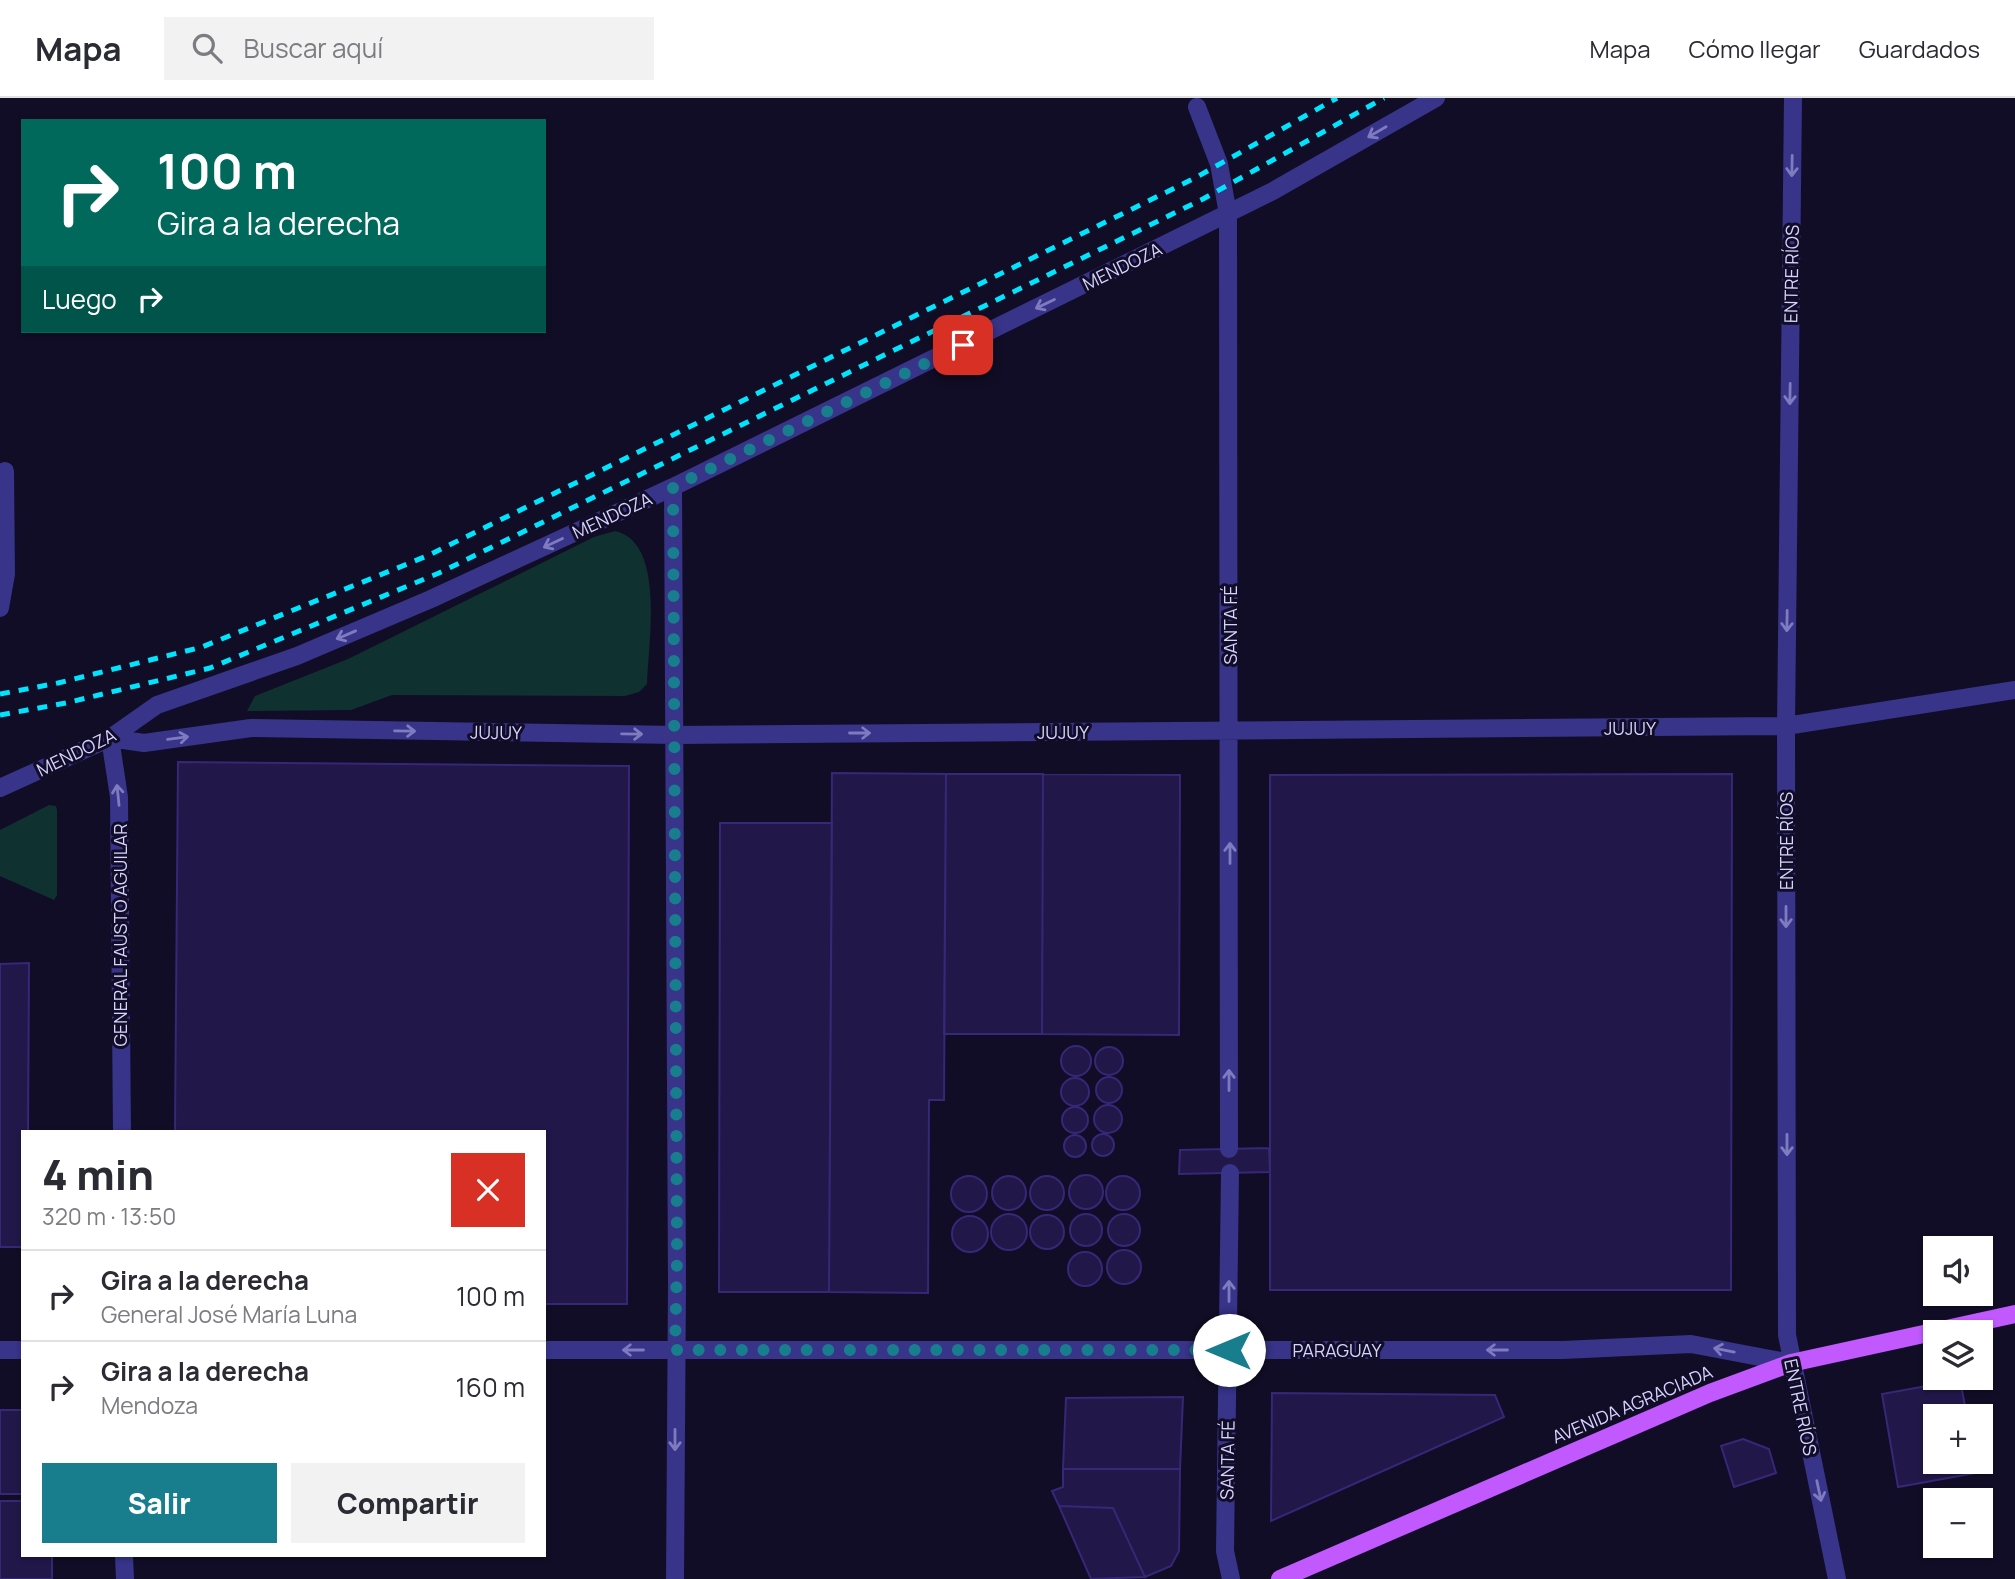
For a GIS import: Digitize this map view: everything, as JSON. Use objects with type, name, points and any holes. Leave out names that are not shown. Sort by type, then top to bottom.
[{"type":"main road","name":"AVENIDA AGRACIADA","points":[[1280,1579],[1710,1393],[1791,1363],[2015,1314]]},
{"type":"street","name":"MENDOZA","points":[[0,788],[110,738],[157,705],[309,651],[431,599],[673,487],[1228,214],[1436,98]]},
{"type":"street","name":"ENTRE RÍOS","points":[[1793,98],[1786,726],[1787,1321],[1791,1363],[1837,1579]]},
{"type":"street","name":"SANTA FÉ","points":[[1197,107],[1219,164],[1228,214],[1229,1149]]},
{"type":"street","points":[[0,608],[6,574],[5,471]]},
{"type":"street","points":[[673,487],[676,735],[675,1579]]},
{"type":"street","name":"JUJUY","points":[[110,738],[144,743],[251,728],[676,735],[1786,726],[2015,690]]},
{"type":"street","name":"GENERAL FAUSTO AGUILAR","points":[[110,738],[119,797],[122,1130]]},
{"type":"street","name":"SANTA FÉ","points":[[1230,1173],[1225,1551],[1231,1579]]},
{"type":"street","name":"PARAGUAY","points":[[546,1350],[1563,1350],[1691,1344],[1791,1363]]},
{"type":"street","points":[[0,1350],[21,1350]]},
{"type":"street","points":[[124,1557],[125,1579]]},
{"type":"green space","points":[[615,531],[631,539],[642,554],[648,574],[651,621],[647,684],[639,692],[625,696],[392,695],[351,710],[247,711],[255,696],[348,659],[594,537]]},
{"type":"green space","points":[[49,805],[56,806],[57,810],[57,895],[54,900],[0,876],[0,830]]},
{"type":"building","points":[[178,762],[629,766],[627,1304],[546,1304],[546,1130],[175,1130]]},
{"type":"building","points":[[832,773],[946,774],[944,1100],[929,1100],[928,1293],[829,1292]]},
{"type":"building","points":[[946,774],[1043,774],[1042,1034],[944,1034]]},
{"type":"building","points":[[1043,774],[1180,775],[1179,1035],[1042,1034]]},
{"type":"building","points":[[1732,774],[1731,1290],[1270,1290],[1270,775]]},
{"type":"building","points":[[720,823],[832,823],[829,1292],[719,1292]]},
{"type":"building","points":[[29,963],[28,1130],[21,1130],[21,1247],[0,1247],[0,964]]},
{"type":"building","points":[[1076,1046],[1082,1047],[1090,1055],[1090,1067],[1082,1075],[1076,1076],[1070,1075],[1062,1067],[1061,1061],[1062,1055],[1070,1047]]},
{"type":"building","points":[[1109,1047],[1119,1051],[1123,1061],[1119,1071],[1109,1075],[1099,1071],[1095,1061],[1099,1051]]},
{"type":"building","points":[[1109,1077],[1118,1081],[1122,1090],[1118,1099],[1109,1103],[1100,1099],[1096,1090],[1100,1081]]},
{"type":"building","points":[[1075,1078],[1085,1082],[1089,1092],[1085,1102],[1075,1106],[1065,1102],[1061,1092],[1065,1082]]},
{"type":"building","points":[[1108,1105],[1118,1109],[1122,1119],[1118,1129],[1108,1133],[1098,1129],[1094,1119],[1098,1109]]},
{"type":"building","points":[[1075,1107],[1084,1111],[1088,1120],[1084,1129],[1075,1133],[1066,1129],[1062,1120],[1066,1111]]},
{"type":"building","points":[[1099,1134],[1107,1134],[1114,1141],[1114,1149],[1107,1156],[1099,1156],[1092,1149],[1092,1141]]},
{"type":"building","points":[[1075,1135],[1083,1138],[1086,1146],[1083,1154],[1075,1157],[1067,1154],[1064,1146],[1067,1138]]},
{"type":"building","points":[[1269,1148],[1270,1172],[1179,1174],[1180,1150]]},
{"type":"building","points":[[1086,1175],[1098,1180],[1103,1192],[1098,1204],[1086,1209],[1074,1204],[1069,1192],[1074,1180]]},
{"type":"building","points":[[969,1176],[981,1182],[987,1194],[981,1206],[969,1212],[957,1206],[951,1194],[957,1182]]},
{"type":"building","points":[[1009,1176],[1021,1181],[1026,1193],[1021,1205],[1009,1210],[997,1205],[992,1193],[997,1181]]},
{"type":"building","points":[[1047,1176],[1059,1181],[1064,1193],[1059,1205],[1047,1210],[1035,1205],[1030,1193],[1035,1181]]},
{"type":"building","points":[[1123,1176],[1135,1181],[1140,1193],[1135,1205],[1123,1210],[1111,1205],[1106,1193],[1111,1181]]},
{"type":"building","points":[[1009,1214],[1021,1220],[1027,1232],[1021,1244],[1009,1250],[997,1244],[991,1232],[997,1220]]},
{"type":"building","points":[[1086,1214],[1098,1218],[1102,1230],[1098,1242],[1086,1246],[1074,1242],[1070,1230],[1074,1218]]},
{"type":"building","points":[[1124,1214],[1135,1219],[1140,1230],[1135,1241],[1124,1246],[1113,1241],[1108,1230],[1113,1219]]},
{"type":"building","points":[[1047,1215],[1059,1220],[1064,1232],[1059,1244],[1047,1249],[1035,1244],[1030,1232],[1035,1220]]},
{"type":"building","points":[[970,1216],[983,1221],[988,1234],[983,1247],[970,1252],[957,1247],[952,1234],[957,1221]]},
{"type":"building","points":[[1124,1250],[1136,1255],[1141,1267],[1136,1279],[1124,1284],[1112,1279],[1107,1267],[1112,1255]]},
{"type":"building","points":[[1085,1252],[1097,1257],[1102,1269],[1097,1281],[1085,1286],[1073,1281],[1068,1269],[1073,1257]]},
{"type":"building","points":[[1923,1387],[1923,1390],[1962,1390],[1965,1404],[1923,1404],[1923,1474],[1970,1474],[1898,1487],[1882,1394]]},
{"type":"building","points":[[1272,1393],[1495,1395],[1504,1417],[1271,1521]]},
{"type":"building","points":[[1183,1397],[1180,1469],[1063,1469],[1066,1398]]},
{"type":"building","points":[[0,1410],[21,1410],[21,1494],[0,1494]]},
{"type":"building","points":[[1743,1439],[1769,1449],[1776,1473],[1734,1487],[1721,1446]]},
{"type":"building","points":[[1063,1469],[1180,1469],[1179,1551],[1171,1566],[1145,1577],[1113,1508],[1059,1506],[1052,1491],[1063,1487]]},
{"type":"building","points":[[0,1501],[21,1501],[21,1557],[52,1557],[52,1579],[0,1579]]},
{"type":"building","points":[[1059,1506],[1113,1508],[1145,1577],[1091,1579]]},
{"type":"railway","points":[[0,694],[58,683],[202,647],[427,556],[1195,178],[1337,98]]},
{"type":"railway","points":[[0,715],[66,703],[210,668],[439,573],[1203,199],[1384,98]]},
{"type":"route","points":[[963,345],[673,487],[676,762],[675,1350],[1229,1350]]}]
